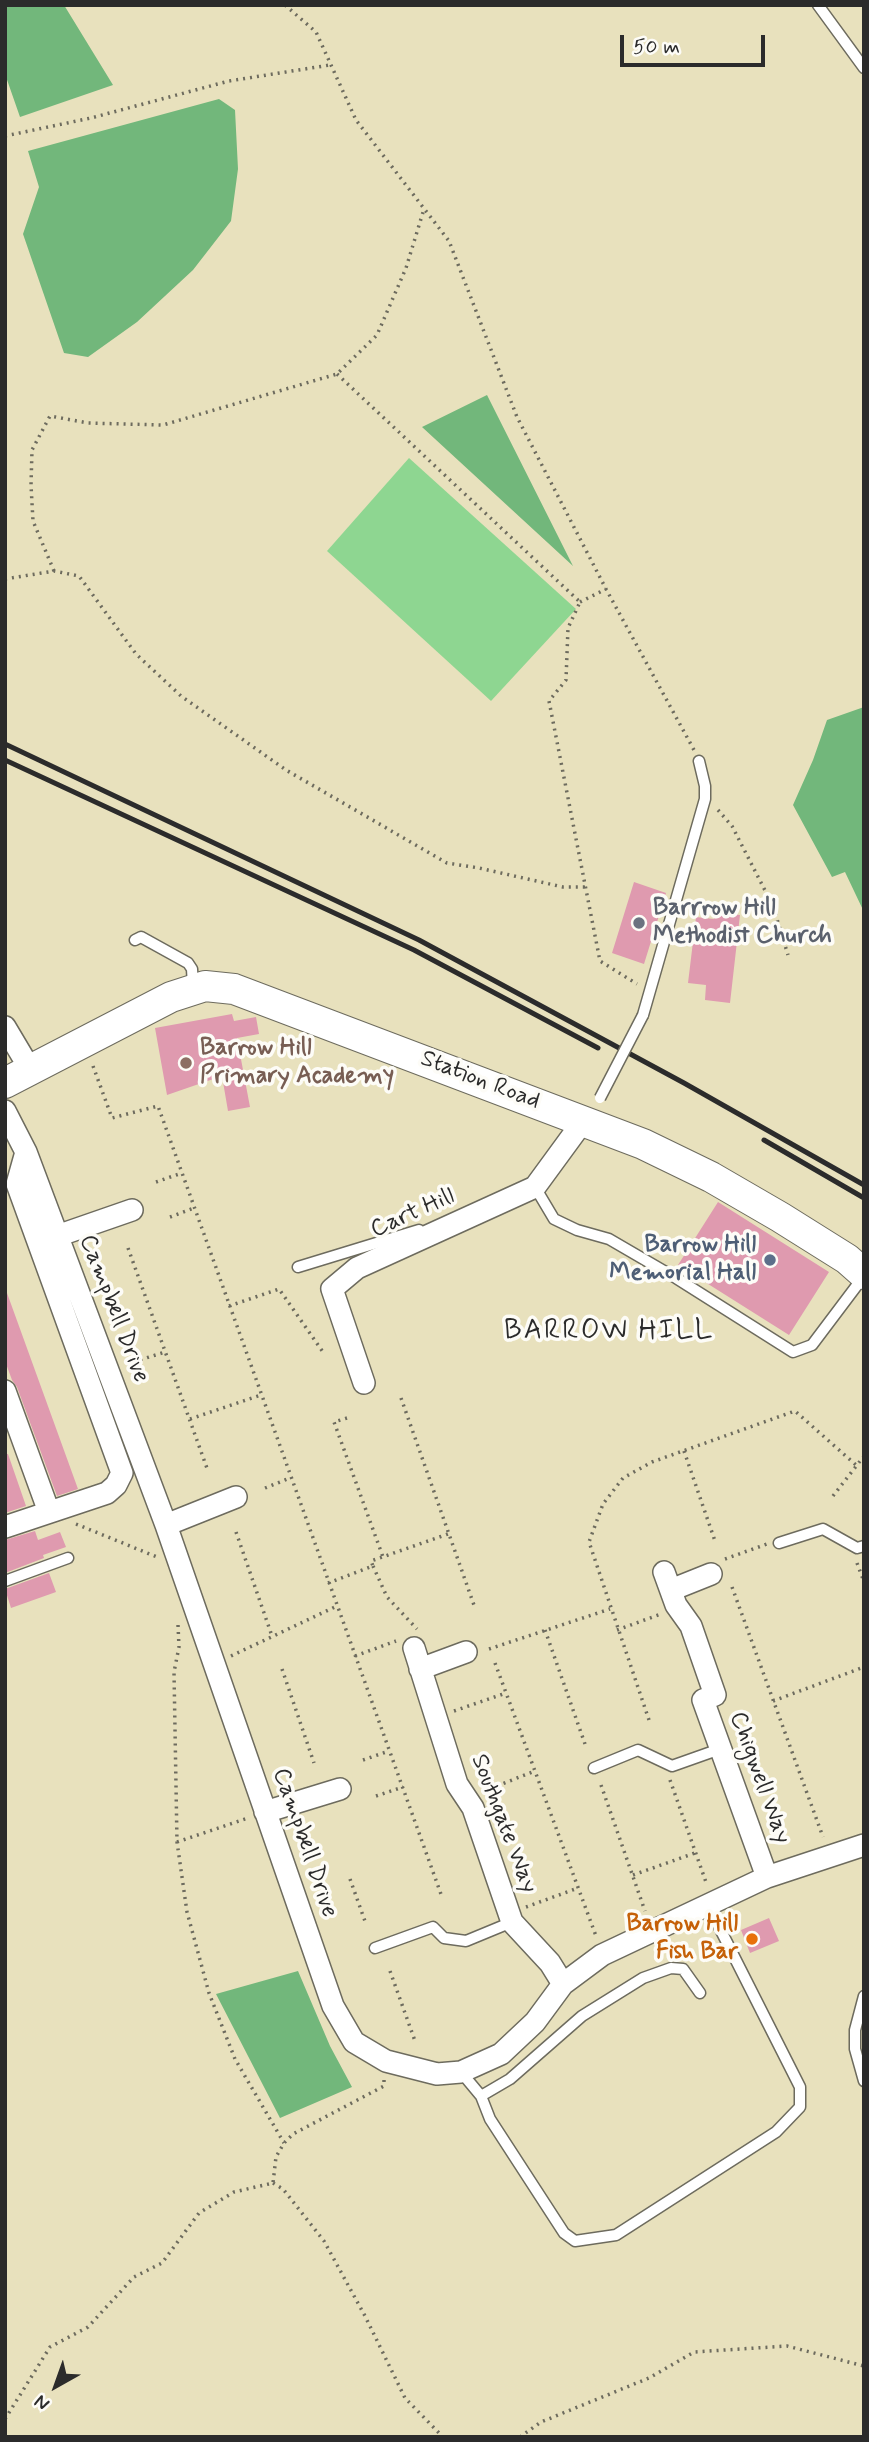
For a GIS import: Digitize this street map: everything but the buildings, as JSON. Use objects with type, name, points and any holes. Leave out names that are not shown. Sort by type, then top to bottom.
[{"type":"street","name":"Station Road","points":[[18,1076],[171,996],[214,986],[244,992],[592,1109],[643,1144],[711,1177],[847,1259],[864,1275]]},
{"type":"street","points":[[5,1027],[18,1076]]},
{"type":"street","name":"Cart Hill","points":[[364,1383],[332,1289],[357,1268],[535,1187],[592,1109]]},
{"type":"street","name":"Campbell Drive","points":[[5,1111],[26,1152],[166,1525],[333,2006],[354,2042],[386,2061],[437,2074],[461,2072],[501,2054],[535,2022],[563,1984],[602,1955],[767,1877],[864,1845]]},
{"type":"street","points":[[5,1527],[107,1493],[116,1485],[122,1473],[17,1184],[26,1152]]},
{"type":"street","points":[[57,1236],[132,1210]]},
{"type":"street","points":[[5,1391],[49,1512]]},
{"type":"street","points":[[166,1525],[236,1497]]},
{"type":"street","name":"Chigwell Way","points":[[717,1567],[668,1581],[676,1605],[691,1626],[715,1695],[703,1700],[767,1877]]},
{"type":"street","name":"Southgate Way","points":[[409,1639],[457,1784],[473,1808],[516,1916],[563,1984]]},
{"type":"street","points":[[420,1669],[466,1652]]},
{"type":"street","points":[[265,1812],[341,1788]]},
{"type":"lane","points":[[818,5],[864,68]]},
{"type":"lane","points":[[592,1109],[643,1015],[650,993],[705,799],[699,761]]},
{"type":"lane","points":[[135,940],[141,937],[188,962],[192,968],[193,989]]},
{"type":"lane","points":[[535,1187],[554,1219],[577,1230],[610,1239],[793,1352],[812,1345],[864,1275]]},
{"type":"lane","points":[[298,1267],[483,1211]]},
{"type":"lane","points":[[775,1543],[823,1529],[857,1548],[864,1546]]},
{"type":"lane","points":[[5,1581],[68,1558]]},
{"type":"lane","points":[[594,1768],[638,1750],[673,1766],[720,1749]]},
{"type":"lane","points":[[461,2072],[481,2096],[490,2119],[564,2233],[575,2241],[616,2235],[776,2132],[800,2106],[800,2087],[708,1905]]},
{"type":"lane","points":[[375,1948],[433,1927],[443,1938],[466,1941],[516,1916]]},
{"type":"lane","points":[[481,2096],[510,2080],[582,2016],[643,1979],[671,1968],[683,1969],[700,1993]]},
{"type":"lane","points":[[864,1996],[855,2030],[855,2049],[864,2081]]},
{"type":"path","points":[[285,5],[316,32],[356,120],[449,241],[517,417],[699,761]]},
{"type":"path","points":[[5,136],[91,118],[229,81],[330,65]]},
{"type":"path","points":[[54,570],[33,521],[31,485],[32,450],[50,416],[88,423],[163,425],[337,374],[377,335],[407,268],[424,209]]},
{"type":"path","points":[[337,374],[580,602]]},
{"type":"path","points":[[5,579],[54,570],[79,576],[136,654],[181,696],[309,784],[447,863],[563,887],[585,887]]},
{"type":"path","points":[[606,589],[580,602],[568,628],[566,680],[549,701],[600,961],[650,993]]},
{"type":"path","points":[[705,799],[732,826],[773,906],[788,955]]},
{"type":"path","points":[[83,1041],[112,1118],[158,1105],[442,1897]]},
{"type":"path","points":[[156,1182],[182,1173]]},
{"type":"path","points":[[170,1217],[195,1208]]},
{"type":"path","points":[[128,1248],[208,1471]]},
{"type":"path","points":[[229,1306],[279,1289],[323,1352]]},
{"type":"path","points":[[108,1371],[165,1352]]},
{"type":"path","points":[[189,1420],[261,1395]]},
{"type":"path","points":[[401,1398],[475,1608]]},
{"type":"path","points":[[649,1720],[589,1542],[603,1504],[623,1478],[652,1462],[795,1411],[856,1465]]},
{"type":"path","points":[[347,1418],[334,1422],[383,1557]]},
{"type":"path","points":[[684,1451],[715,1541]]},
{"type":"path","points":[[833,1496],[864,1456]]},
{"type":"path","points":[[265,1488],[290,1478]]},
{"type":"path","points":[[49,1512],[156,1557],[161,1569]]},
{"type":"path","points":[[236,1532],[273,1637]]},
{"type":"path","points":[[355,1656],[409,1639],[371,1561],[448,1534]]},
{"type":"path","points":[[717,1567],[775,1543]]},
{"type":"path","points":[[328,1583],[373,1566]]},
{"type":"path","points":[[732,1587],[824,1839]]},
{"type":"path","points":[[214,1665],[337,1606]]},
{"type":"path","points":[[489,1649],[610,1609]]},
{"type":"path","points":[[617,1630],[663,1614]]},
{"type":"path","points":[[177,1616],[179,1647],[174,1672],[177,1842],[187,1912],[209,1993],[236,2059],[284,2143]]},
{"type":"path","points":[[545,1630],[586,1744]]},
{"type":"path","points":[[495,1662],[602,1955]]},
{"type":"path","points":[[772,1701],[864,1667]]},
{"type":"path","points":[[282,1669],[314,1763]]},
{"type":"path","points":[[449,1713],[506,1693]]},
{"type":"path","points":[[363,1760],[389,1751]]},
{"type":"path","points":[[664,1762],[707,1886],[708,1905]]},
{"type":"path","points":[[478,1793],[535,1772]]},
{"type":"path","points":[[601,1786],[645,1911]]},
{"type":"path","points":[[376,1797],[403,1787]]},
{"type":"path","points":[[177,1842],[265,1812]]},
{"type":"path","points":[[633,1875],[695,1853]]},
{"type":"path","points":[[350,1879],[366,1924]]},
{"type":"path","points":[[516,1916],[578,1887]]},
{"type":"path","points":[[390,1970],[415,2041]]},
{"type":"path","points":[[273,2183],[276,2157],[284,2143],[304,2128],[384,2086],[386,2061]]},
{"type":"path","points":[[5,2419],[50,2347],[88,2327],[134,2277],[162,2263],[199,2213],[234,2192],[273,2183],[284,2189],[324,2241],[405,2398],[443,2437]]},
{"type":"path","points":[[520,2437],[541,2422],[649,2378],[694,2352],[787,2346],[864,2366]]},
{"type":"green space","points":[[5,5],[64,5],[113,85],[20,117],[5,74]]},
{"type":"green space","points":[[219,99],[235,110],[238,169],[231,221],[193,270],[137,322],[88,357],[64,353],[23,234],[39,187],[28,151]]},
{"type":"green space","points":[[487,395],[573,566],[422,427]]},
{"type":"green space","points":[[409,458],[576,609],[491,701],[327,551]]},
{"type":"green space","points":[[864,707],[864,912],[845,872],[832,877],[793,805],[827,720]]},
{"type":"green space","points":[[298,1971],[330,2046],[352,2087],[280,2118],[216,1994]]},
{"type":"railway","points":[[5,744],[419,940],[684,1083],[864,1185]]},
{"type":"railway","points":[[5,760],[414,950],[598,1048]]},
{"type":"railway","points":[[764,1140],[864,1198]]},
{"type":"place","name":"Barrrow Hill Methodist Church","points":[[639,923]]},
{"type":"place","name":"Barrow Hill Primary Academy","points":[[186,1063]]},
{"type":"place","name":"Barrow Hill Memorial Hall","points":[[770,1260]]},
{"type":"place","name":"Barrow Hill Fish Bar","points":[[752,1939]]},
{"type":"district","name":"BARROW HILL","points":[[609,1332]]}]
